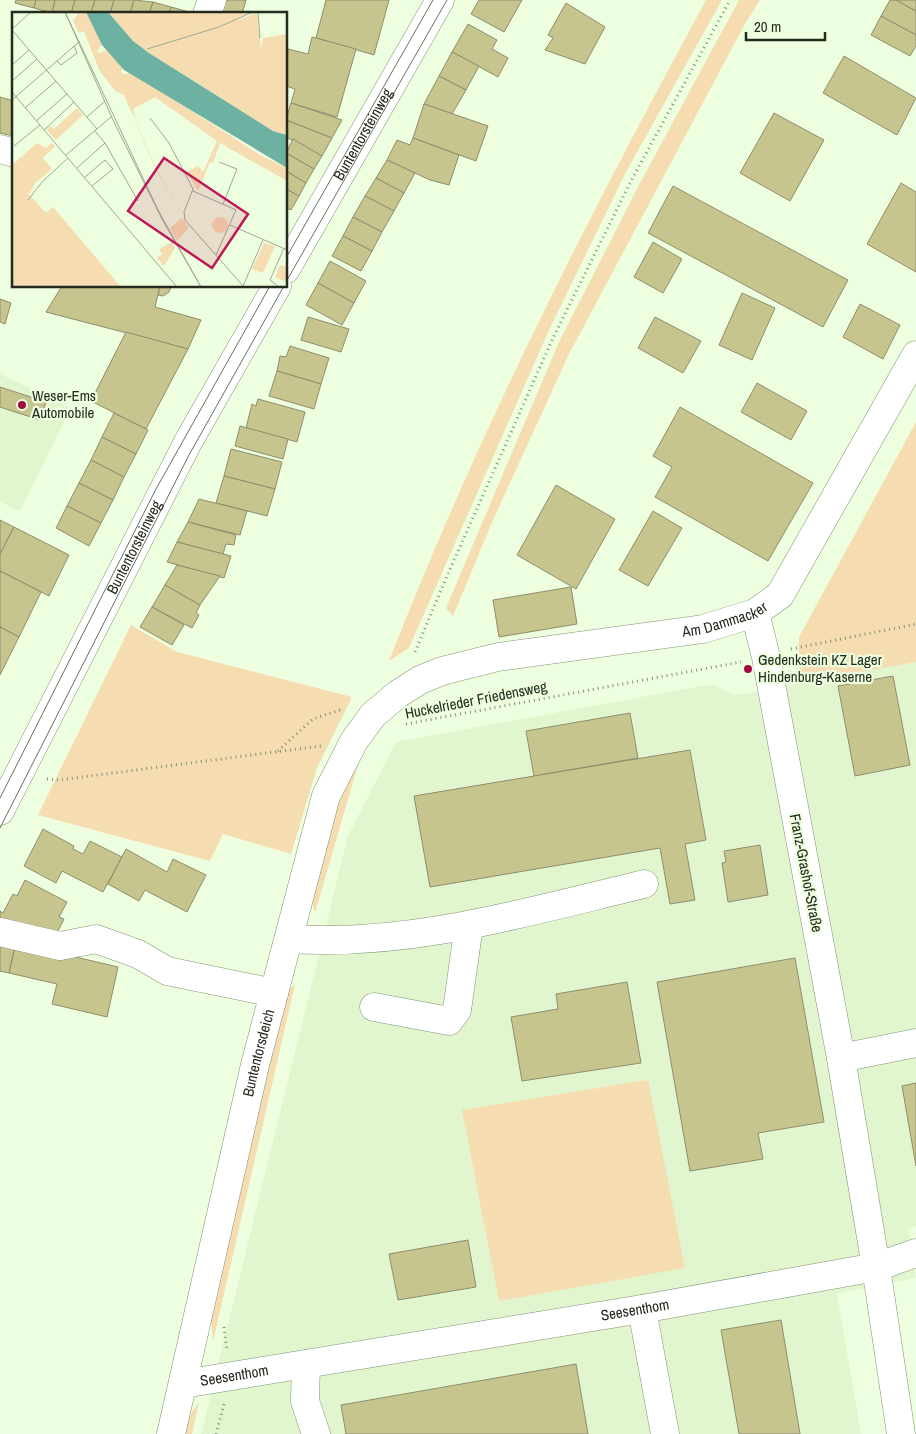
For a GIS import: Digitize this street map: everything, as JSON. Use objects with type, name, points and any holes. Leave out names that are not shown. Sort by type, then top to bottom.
[{"type":"street","points":[[208,12],[212,0]]},
{"type":"street","name":"Buntentorsteinweg","points":[[288,266],[440,0]]},
{"type":"street","name":"Buntentorsteinweg","points":[[0,811],[188,442],[276,288]]},
{"type":"street","name":"Am Dammacker","points":[[398,694],[420,680],[442,671],[498,657],[703,629],[755,613],[780,594],[916,355]]},
{"type":"street","name":"Franz-Grashof-Straße","points":[[755,613],[766,657],[840,1058]]},
{"type":"street","name":"Buntentorsdeich","points":[[171,1434],[254,1065],[326,796],[354,741],[373,715],[398,694]]},
{"type":"street","points":[[289,939],[385,939],[470,925],[644,884]]},
{"type":"street","points":[[374,1007],[449,1021],[457,1010],[470,925]]},
{"type":"street","points":[[0,932],[60,946],[96,939],[138,954],[167,970],[274,993]]},
{"type":"street","points":[[901,1434],[876,1267],[840,1058],[916,1043]]},
{"type":"street","name":"Seesenthom","points":[[183,1384],[642,1309],[876,1267],[916,1253]]},
{"type":"street","points":[[642,1309],[665,1434]]},
{"type":"street","points":[[306,1364],[305,1401],[316,1434]]},
{"type":"path","points":[[398,694],[447,576],[553,338],[632,178],[730,0]]},
{"type":"path","name":"Huckelrieder Friedensweg","points":[[403,724],[766,657],[798,647],[916,624]]},
{"type":"path","points":[[277,752],[313,719],[347,708]]},
{"type":"path","points":[[44,778],[58,780],[354,741]]},
{"type":"path","points":[[216,1434],[230,1376],[224,1325]]},
{"type":"shaded area","points":[[706,0],[722,0],[626,172],[549,330],[409,648],[389,661],[423,576],[460,492],[537,326],[620,162]]},
{"type":"shaded area","points":[[739,0],[760,0],[746,22],[568,356],[493,520],[453,616],[446,608],[559,342],[640,183]]},
{"type":"shaded area","points":[[0,374],[71,408],[20,511],[0,502]]},
{"type":"shaded area","points":[[916,422],[916,662],[803,683],[798,661],[799,637]]},
{"type":"shaded area","points":[[131,625],[177,652],[352,697],[317,768],[291,854],[223,834],[210,861],[38,815]]},
{"type":"shaded area","points":[[916,662],[916,1227],[908,1229],[916,1278],[837,1294],[861,1434],[201,1434],[348,836],[396,742],[712,684],[736,695]]},
{"type":"shaded area","points":[[362,751],[315,913],[311,897],[336,811]]},
{"type":"shaded area","points":[[295,984],[213,1342],[210,1310],[285,994]]},
{"type":"shaded area","points":[[648,1080],[685,1268],[499,1301],[462,1110]]},
{"type":"shaded area","points":[[199,1402],[192,1434],[183,1434],[186,1421]]},
{"type":"building","points":[[16,0],[36,0],[34,8],[15,3]]},
{"type":"building","points":[[36,0],[55,0],[52,12],[34,8]]},
{"type":"building","points":[[55,0],[75,0],[72,12],[52,12]]},
{"type":"building","points":[[75,0],[95,0],[92,12],[72,12]]},
{"type":"building","points":[[95,0],[114,0],[111,12],[92,12]]},
{"type":"building","points":[[114,0],[134,0],[131,12],[111,12]]},
{"type":"building","points":[[134,0],[153,2],[150,12],[131,12]]},
{"type":"building","points":[[222,0],[246,0],[243,12],[219,12]]},
{"type":"building","points":[[326,0],[389,0],[374,55],[316,38]]},
{"type":"building","points":[[479,0],[522,0],[504,32],[471,14]]},
{"type":"building","points":[[890,0],[896,0],[916,11],[916,35],[881,16]]},
{"type":"building","points":[[896,0],[916,0],[916,11]]},
{"type":"building","points":[[153,2],[171,7],[170,12],[150,12]]},
{"type":"building","points":[[566,3],[605,27],[585,64],[545,50],[553,38],[548,35]]},
{"type":"building","points":[[171,7],[189,12],[170,12]]},
{"type":"building","points":[[881,16],[916,35],[916,46],[910,56],[871,35]]},
{"type":"building","points":[[468,24],[497,40],[492,49],[508,58],[498,77],[452,52]]},
{"type":"building","points":[[312,37],[356,49],[337,117],[291,103],[295,89],[288,87],[288,49],[308,54]]},
{"type":"building","points":[[452,52],[479,66],[466,90],[439,76]]},
{"type":"building","points":[[844,56],[916,98],[897,135],[823,93]]},
{"type":"building","points":[[439,76],[466,90],[452,114],[424,104]]},
{"type":"building","points":[[0,97],[12,100],[12,136],[0,133]]},
{"type":"building","points":[[291,103],[342,120],[332,138],[288,121]]},
{"type":"building","points":[[424,104],[488,126],[476,161],[413,138]]},
{"type":"building","points":[[774,113],[824,140],[790,201],[740,173]]},
{"type":"building","points":[[288,121],[332,138],[322,156],[288,138]]},
{"type":"building","points":[[413,138],[459,155],[449,185],[430,180],[387,160],[397,140],[410,145]]},
{"type":"building","points":[[293,139],[322,156],[314,169],[288,154],[288,149]]},
{"type":"building","points":[[288,154],[314,169],[306,183],[288,172]]},
{"type":"building","points":[[387,160],[415,173],[404,193],[376,178]]},
{"type":"building","points":[[288,172],[306,183],[299,196],[288,190]]},
{"type":"building","points":[[376,178],[404,193],[394,211],[365,196]]},
{"type":"building","points":[[901,183],[916,192],[916,272],[867,244]]},
{"type":"building","points":[[673,186],[848,280],[823,327],[648,233]]},
{"type":"building","points":[[288,190],[299,196],[291,210],[288,209]]},
{"type":"building","points":[[365,196],[394,211],[382,232],[353,217]]},
{"type":"building","points":[[353,217],[382,232],[372,251],[343,236]]},
{"type":"building","points":[[343,236],[372,251],[361,271],[332,256]]},
{"type":"building","points":[[653,242],[682,259],[663,293],[634,277]]},
{"type":"building","points":[[330,261],[366,281],[354,303],[318,283]]},
{"type":"building","points":[[318,283],[354,303],[342,325],[306,305]]},
{"type":"building","points":[[61,288],[160,288],[155,307],[201,320],[188,349],[46,312]]},
{"type":"building","points":[[160,288],[171,288],[169,292],[163,296],[158,295]]},
{"type":"building","points":[[742,293],[775,308],[752,360],[719,345]]},
{"type":"building","points":[[0,299],[11,303],[5,324],[0,322]]},
{"type":"building","points":[[860,304],[900,325],[883,359],[843,337]]},
{"type":"building","points":[[308,317],[349,329],[341,352],[301,340]]},
{"type":"building","points":[[655,317],[701,341],[683,373],[638,348]]},
{"type":"building","points":[[126,332],[188,349],[146,429],[91,401]]},
{"type":"building","points":[[290,346],[329,358],[321,384],[277,371],[280,356],[286,357]]},
{"type":"building","points":[[277,371],[321,384],[314,409],[269,396]]},
{"type":"building","points":[[757,383],[807,411],[791,440],[741,412]]},
{"type":"building","name":"Weser-Ems Automobile","points":[[0,387],[46,402],[40,420],[0,407]]},
{"type":"building","points":[[258,399],[305,412],[297,442],[246,428],[252,404],[256,406]]},
{"type":"building","points":[[680,407],[813,483],[768,561],[655,497],[672,467],[653,456]]},
{"type":"building","points":[[114,413],[148,430],[136,454],[102,437]]},
{"type":"building","points":[[240,426],[288,439],[283,459],[235,446]]},
{"type":"building","points":[[102,437],[136,454],[124,477],[91,460]]},
{"type":"building","points":[[231,449],[282,462],[275,489],[224,476]]},
{"type":"building","points":[[91,460],[124,477],[113,500],[79,483]]},
{"type":"building","points":[[224,476],[275,489],[267,516],[216,503]]},
{"type":"building","points":[[79,483],[113,500],[101,523],[67,506]]},
{"type":"building","points":[[556,485],[615,519],[576,589],[517,555]]},
{"type":"building","points":[[199,499],[247,511],[240,535],[188,522]]},
{"type":"building","points":[[67,506],[101,523],[89,546],[56,528]]},
{"type":"building","points":[[653,511],[682,528],[648,586],[619,570]]},
{"type":"building","points":[[0,520],[14,527],[0,554]]},
{"type":"building","points":[[188,522],[236,535],[234,545],[226,544],[223,554],[177,542]]},
{"type":"building","points":[[14,527],[69,555],[49,596],[0,571],[0,554]]},
{"type":"building","points":[[177,542],[231,556],[224,578],[167,562]]},
{"type":"building","points":[[177,565],[220,576],[200,605],[165,585]]},
{"type":"building","points":[[0,571],[41,592],[19,637],[0,627]]},
{"type":"building","points":[[165,585],[200,605],[196,613],[199,615],[192,628],[152,607]]},
{"type":"building","points":[[571,587],[577,624],[499,637],[493,600]]},
{"type":"building","points":[[152,607],[184,625],[172,645],[140,627]]},
{"type":"building","points":[[0,627],[19,637],[0,675]]},
{"type":"building","points":[[893,676],[910,765],[855,776],[838,686]]},
{"type":"building","points":[[630,713],[638,758],[534,776],[526,731]]},
{"type":"building","points":[[690,750],[706,840],[685,844],[695,900],[670,904],[660,848],[430,887],[414,796]]},
{"type":"building","points":[[43,829],[74,846],[73,849],[83,854],[90,841],[122,857],[103,892],[62,871],[56,883],[24,866]]},
{"type":"building","points":[[760,845],[768,895],[728,902],[722,863],[726,862],[724,851]]},
{"type":"building","points":[[126,849],[167,872],[173,859],[206,875],[187,912],[145,890],[139,901],[108,884]]},
{"type":"building","points":[[25,880],[67,902],[59,917],[64,919],[56,935],[0,919],[0,911],[3,913],[13,894],[17,896]]},
{"type":"building","points":[[0,943],[15,946],[9,973],[0,971]]},
{"type":"building","points":[[16,943],[118,967],[107,1017],[52,1004],[57,984],[9,973]]},
{"type":"building","points":[[795,958],[824,1122],[758,1133],[763,1159],[690,1171],[657,982]]},
{"type":"building","points":[[627,982],[641,1063],[522,1081],[511,1017],[558,1009],[556,994]]},
{"type":"building","points":[[916,1083],[916,1166],[902,1086]]},
{"type":"building","points":[[468,1240],[476,1287],[398,1300],[389,1254]]},
{"type":"building","points":[[781,1320],[800,1434],[739,1434],[721,1330]]},
{"type":"building","points":[[576,1364],[588,1434],[346,1434],[341,1405]]},
{"type":"tram line","points":[[288,254],[433,0]]},
{"type":"tram line","points":[[288,278],[447,0]]},
{"type":"tram line","points":[[0,798],[156,489],[269,288]]},
{"type":"tram line","points":[[0,828],[189,455],[283,288]]},
{"type":"place","name":"Weser-Ems Automobile","points":[[22,405]]},
{"type":"place","name":"Gedenkstein KZ Lager Hindenburg-Kaserne","points":[[748,669]]}]
